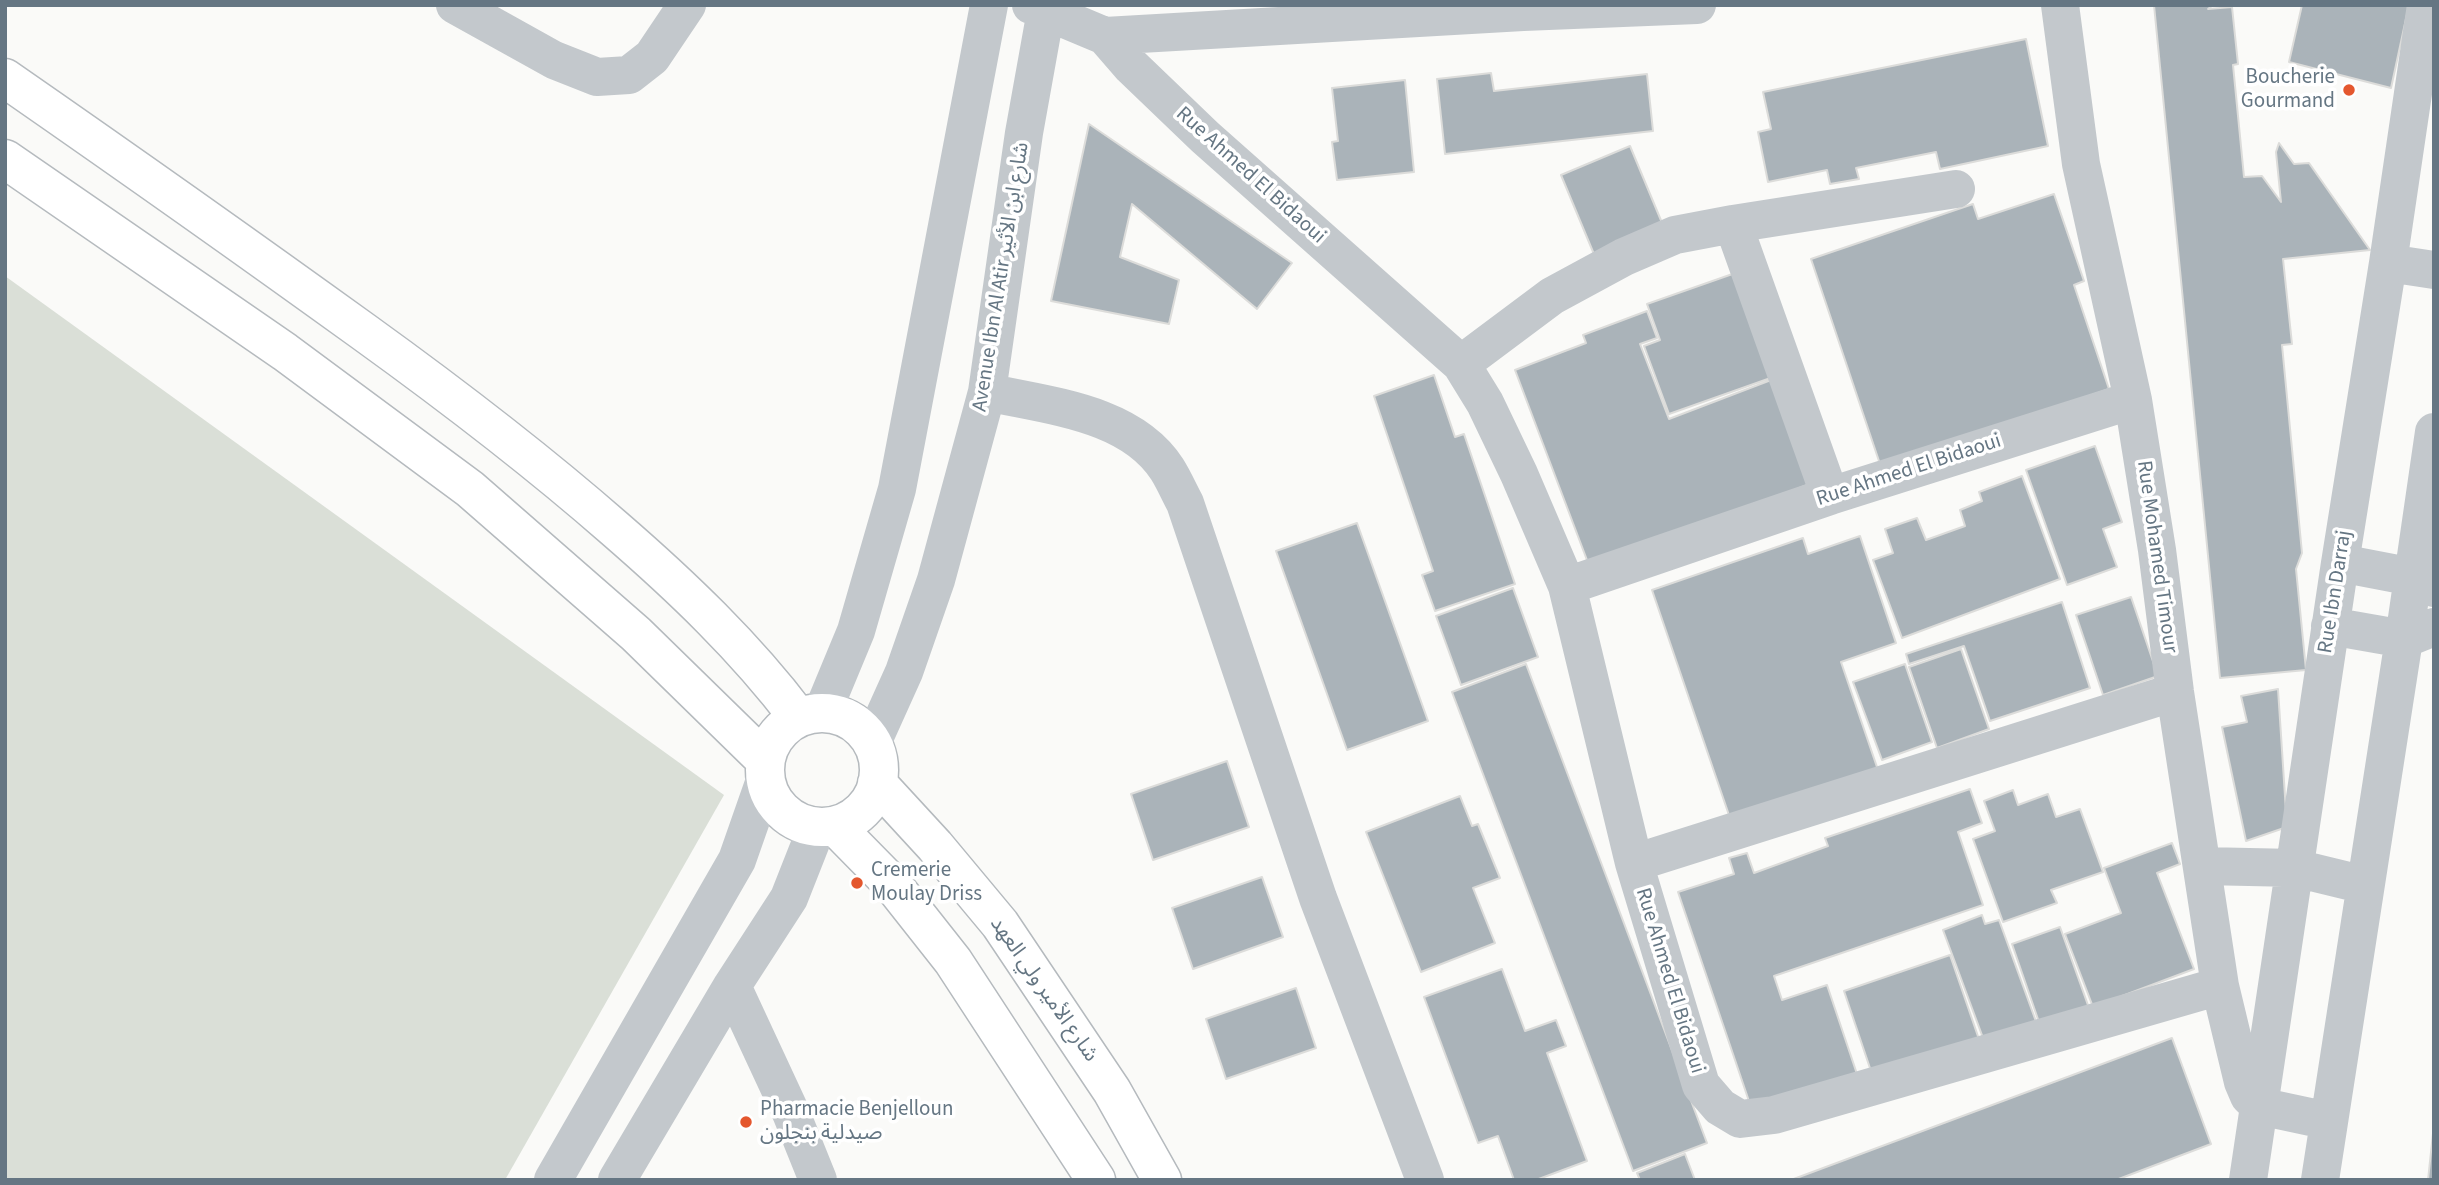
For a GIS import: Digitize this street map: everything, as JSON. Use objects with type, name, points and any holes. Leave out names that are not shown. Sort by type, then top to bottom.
[{"type":"main road","points":[[5,78],[178,197],[519,447],[677,582],[769,679],[810,715]]},
{"type":"main road","points":[[5,159],[285,352],[470,489],[636,634],[765,770]]},
{"type":"main road","points":[[826,827],[860,813],[869,803],[877,783],[878,762],[872,743],[854,722],[839,715],[810,715],[778,732],[769,748],[765,770],[772,799],[797,822],[826,827],[893,885],[953,961],[1097,1180]]},
{"type":"main road","name":"شارع الأمير ولي العهد","points":[[877,783],[935,846],[1000,924],[1112,1091],[1162,1180]]},
{"type":"street","points":[[455,5],[554,60],[597,77],[629,75],[652,57],[687,5]]},
{"type":"street","points":[[810,715],[856,631],[897,489],[989,5]]},
{"type":"street","points":[[1105,36],[1348,14],[1697,5]]},
{"type":"street","name":"Rue Mohamed Timour","points":[[2060,5],[2081,164],[2133,400],[2220,986],[2243,1082],[2249,1096],[2259,1105]]},
{"type":"street","name":"Rue Ibn Darraj","points":[[2248,1180],[2330,626],[2388,263],[2418,172],[2426,5]]},
{"type":"street","name":"Rue Ahmed El Bidaoui","points":[[1041,7],[1105,36],[1131,66],[1205,138],[1461,364],[1485,403],[1519,474],[1567,586],[1634,863],[1701,1085],[1720,1107],[1740,1119],[1774,1115],[2220,986]]},
{"type":"street","name":"Avenue Ibn Al Atir شارع ابن الأثير","points":[[872,743],[904,672],[936,580],[987,393],[1041,7]]},
{"type":"street","points":[[1461,364],[1552,296],[1624,257],[1675,235],[1956,189]]},
{"type":"street","points":[[1733,224],[1830,496]]},
{"type":"street","points":[[2388,263],[2434,270]]},
{"type":"street","points":[[987,393],[1097,418],[1139,439],[1166,468],[1185,503],[1318,898],[1421,1178]]},
{"type":"street","name":"Rue Ahmed El Bidaoui","points":[[1567,586],[1830,496],[2133,400]]},
{"type":"street","points":[[2320,1180],[2365,885],[2419,633],[2434,432]]},
{"type":"street","points":[[2340,563],[2423,582]]},
{"type":"street","points":[[2330,626],[2419,633]]},
{"type":"street","points":[[1634,863],[2175,692]]},
{"type":"street","points":[[553,1180],[737,860],[765,770]]},
{"type":"street","points":[[617,1180],[789,898],[826,827]]},
{"type":"street","points":[[2203,866],[2295,868],[2365,885]]},
{"type":"street","points":[[733,986],[791,1113],[818,1180]]},
{"type":"street","points":[[2259,1105],[2329,1121]]},
{"type":"shaded area","points":[[5,276],[724,795],[505,1180],[5,1180]]},
{"type":"building","points":[[2154,5],[2213,5],[2208,9],[2232,7],[2238,64],[2233,65],[2244,177],[2262,176],[2281,202],[2276,152],[2279,143],[2294,164],[2309,163],[2370,250],[2283,259],[2292,344],[2282,345],[2302,553],[2296,569],[2306,670],[2220,678]]},
{"type":"building","points":[[2302,5],[2409,5],[2391,88],[2289,62]]},
{"type":"building","points":[[2026,39],[2048,146],[1940,169],[1936,152],[1856,168],[1859,179],[1830,184],[1827,170],[1768,182],[1758,132],[1771,129],[1763,92]]},
{"type":"building","points":[[1491,73],[1494,91],[1647,74],[1653,131],[1445,154],[1437,79]]},
{"type":"building","points":[[1405,80],[1414,172],[1337,180],[1332,142],[1338,141],[1332,88]]},
{"type":"building","points":[[1089,124],[1292,263],[1257,309],[1132,204],[1120,257],[1179,280],[1169,324],[1051,301]]},
{"type":"building","points":[[1630,146],[1665,230],[1596,259],[1561,175]]},
{"type":"building","points":[[2054,194],[2084,281],[2074,285],[2109,389],[1882,470],[1811,259],[1973,204],[1978,219]]},
{"type":"building","points":[[1741,271],[1779,375],[1669,414],[1644,346],[1660,340],[1647,304]]},
{"type":"building","points":[[1647,311],[1657,338],[1640,344],[1669,419],[1771,380],[1810,484],[1590,568],[1515,370],[1586,343],[1583,335]]},
{"type":"building","points":[[1434,375],[1455,437],[1464,434],[1515,584],[1435,611],[1422,575],[1433,571],[1374,396]]},
{"type":"building","points":[[2095,446],[2122,522],[2103,529],[2117,567],[2067,585],[2026,470]]},
{"type":"building","points":[[2022,476],[2060,579],[1902,638],[1873,560],[1893,553],[1885,529],[1917,518],[1926,540],[1965,526],[1960,510],[1982,501],[1979,492]]},
{"type":"building","points":[[1357,523],[1428,721],[1347,750],[1276,551]]},
{"type":"building","points":[[1860,536],[1896,643],[1841,662],[1878,770],[1731,821],[1652,590],[1803,538],[1808,554]]},
{"type":"building","points":[[1513,588],[1538,657],[1461,685],[1436,616]]},
{"type":"building","points":[[2131,597],[2158,676],[2103,695],[2076,615]]},
{"type":"building","points":[[2062,602],[2090,688],[1990,721],[1964,646],[1909,664],[1906,654]]},
{"type":"building","points":[[1961,649],[1989,729],[1937,748],[1909,667]]},
{"type":"building","points":[[1526,664],[1707,1143],[1633,1171],[1452,692]]},
{"type":"building","points":[[1905,664],[1932,742],[1882,760],[1853,682]]},
{"type":"building","points":[[2278,689],[2287,827],[2246,841],[2222,727],[2247,722],[2241,696]]},
{"type":"building","points":[[1227,761],[1249,827],[1153,860],[1131,794]]},
{"type":"building","points":[[1970,789],[1982,823],[1958,832],[1983,905],[1774,976],[1782,1000],[1827,985],[1858,1077],[1753,1113],[1678,892],[1734,874],[1729,858],[1747,853],[1754,873],[1828,846],[1825,838]]},
{"type":"building","points":[[2013,790],[2018,805],[2048,794],[2056,817],[2080,809],[2103,872],[2051,890],[2057,903],[2003,922],[1973,839],[1995,831],[1984,801]]},
{"type":"building","points":[[1460,796],[1472,826],[1478,824],[1500,878],[1473,888],[1495,943],[1421,972],[1366,832]]},
{"type":"building","points":[[2172,843],[2180,864],[2157,873],[2194,969],[2093,1007],[2065,934],[2121,913],[2104,868]]},
{"type":"building","points":[[1262,877],[1283,937],[1193,969],[1172,908]]},
{"type":"building","points":[[1982,915],[1985,924],[1999,920],[2038,1027],[1986,1046],[1943,930]]},
{"type":"building","points":[[2060,927],[2089,1008],[2040,1025],[2012,944]]},
{"type":"building","points":[[1950,955],[1982,1048],[1875,1083],[1844,991]]},
{"type":"building","points":[[1502,969],[1525,1031],[1556,1020],[1566,1046],[1547,1053],[1587,1161],[1536,1180],[1514,1180],[1498,1136],[1478,1143],[1424,997]]},
{"type":"building","points":[[1296,988],[1316,1048],[1226,1079],[1206,1019]]},
{"type":"building","points":[[2172,1038],[2211,1144],[2116,1180],[1791,1180]]},
{"type":"building","points":[[2434,1124],[2434,1180],[2428,1180]]},
{"type":"building","points":[[1685,1154],[1695,1180],[1640,1180],[1637,1173]]},
{"type":"place","name":"Boucherie Gourmand","points":[[2349,90]]},
{"type":"place","name":"Cremerie Moulay Driss","points":[[857,883]]},
{"type":"place","name":"Pharmacie Benjelloun صيدلية بنجلون","points":[[746,1122]]}]
